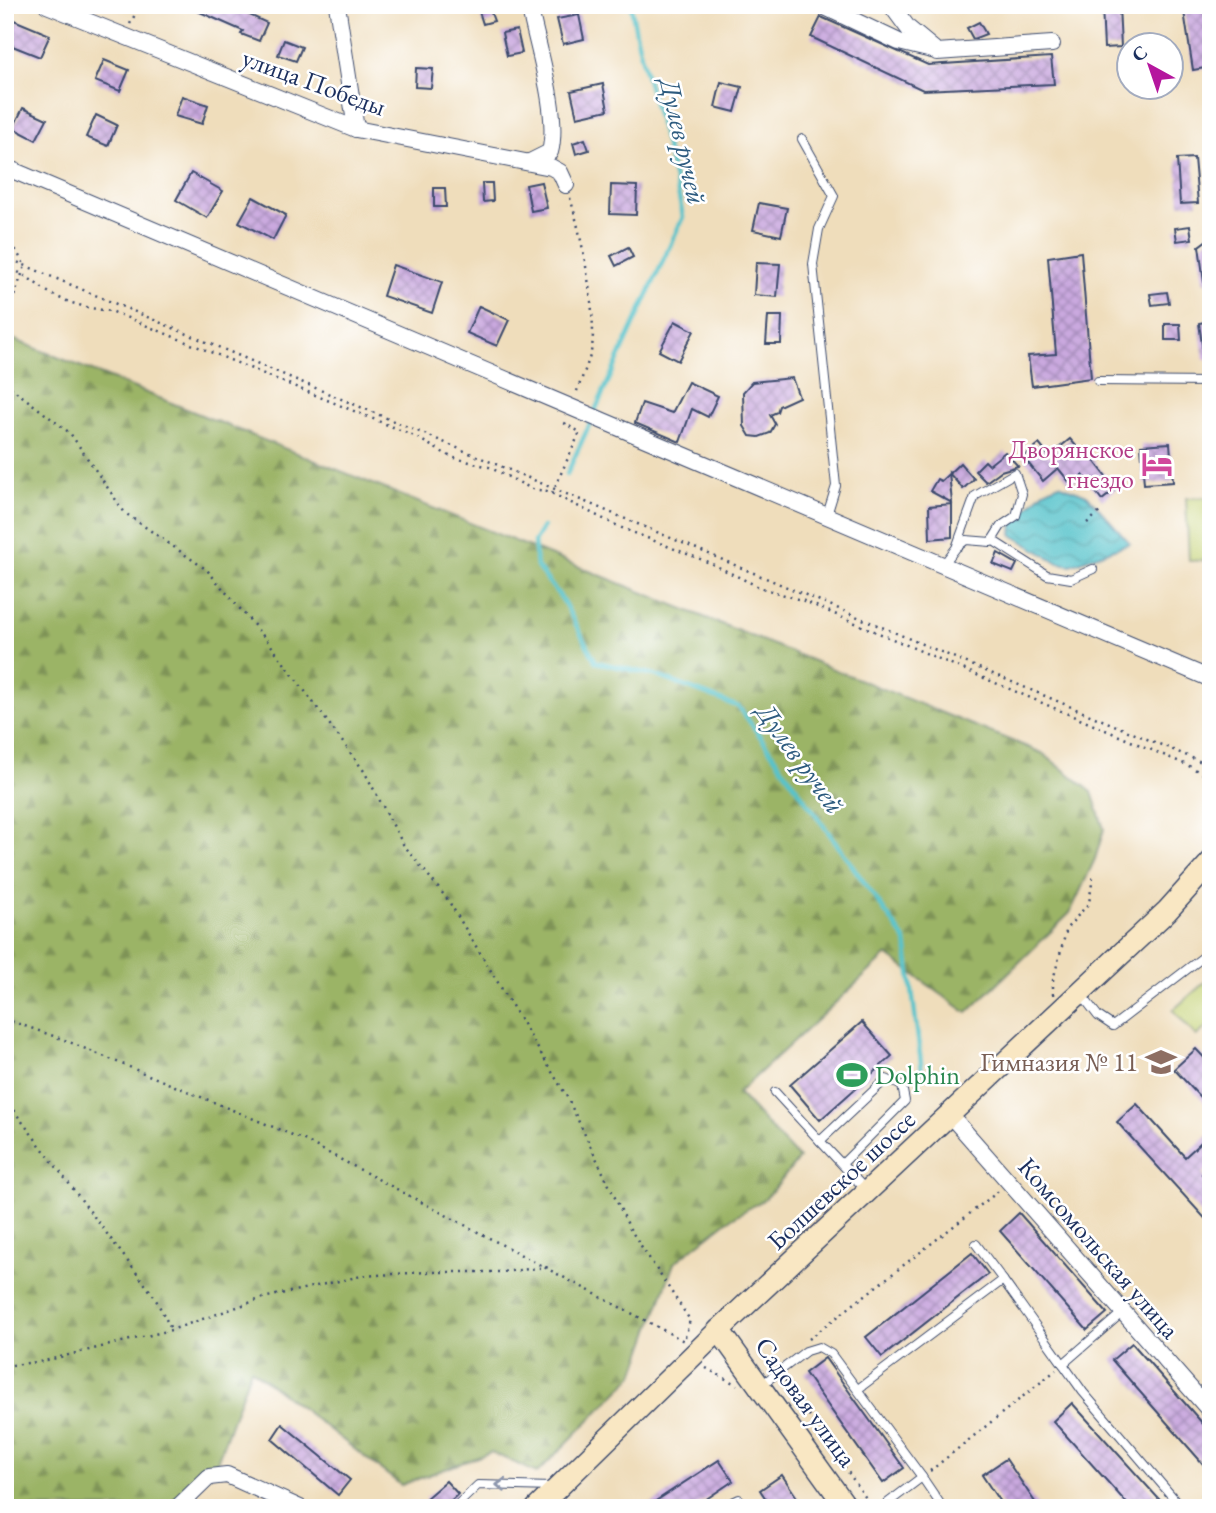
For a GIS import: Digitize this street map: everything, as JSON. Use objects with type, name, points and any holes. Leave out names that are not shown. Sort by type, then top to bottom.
[{"type":"main road","name":"Болшевское шоссе","points":[[537,1508],[719,1330],[1081,994],[1167,911],[1211,862]]},
{"type":"main road","name":"Садовая улица","points":[[719,1330],[847,1508]]},
{"type":"street","name":"улица Победы","points":[[47,5],[356,129],[551,167],[560,172],[566,185]]},
{"type":"street","points":[[337,5],[356,129]]},
{"type":"street","points":[[529,5],[554,126],[550,152],[530,162]]},
{"type":"street","points":[[821,5],[899,42],[937,52],[1052,44]]},
{"type":"street","points":[[891,5],[908,27],[937,52]]},
{"type":"street","points":[[5,167],[1211,679]]},
{"type":"street","name":"Комсомольская улица","points":[[951,1116],[1211,1412]]},
{"type":"street","points":[[177,1508],[209,1477],[228,1475],[300,1508]]},
{"type":"lane","points":[[802,139],[834,196],[819,229],[813,264],[836,486],[827,515]]},
{"type":"lane","points":[[1211,155],[1207,161],[1211,203]]},
{"type":"lane","points":[[1098,381],[1211,382]]},
{"type":"lane","points":[[956,548],[975,496],[1015,473],[1022,494],[1016,516],[1001,526],[992,540]]},
{"type":"lane","points":[[943,565],[966,540],[992,540],[1047,575],[1071,579],[1093,569]]},
{"type":"lane","points":[[1081,994],[1098,1017],[1113,1026],[1211,951]]},
{"type":"lane","points":[[820,1141],[886,1079],[902,1086],[905,1101],[842,1164]]},
{"type":"lane","points":[[775,1092],[868,1193]]},
{"type":"lane","points":[[976,1244],[1083,1392],[1182,1508]]},
{"type":"lane","points":[[858,1389],[1003,1280]]},
{"type":"lane","points":[[1063,1364],[1123,1312]]},
{"type":"lane","points":[[758,1383],[779,1372],[806,1351],[819,1347],[831,1353],[943,1508]]},
{"type":"lane","points":[[881,1508],[922,1477]]},
{"type":"lane","points":[[454,1508],[478,1485],[558,1488]]},
{"type":"lane","points":[[720,1508],[738,1499],[748,1508]]},
{"type":"path","points":[[124,36],[140,5]]},
{"type":"path","points":[[566,185],[577,220],[592,347],[577,411]]},
{"type":"path","points":[[5,231],[25,266]]},
{"type":"path","points":[[5,257],[553,491],[1211,766]]},
{"type":"path","points":[[5,321],[25,266]]},
{"type":"path","points":[[5,267],[22,273],[47,291],[85,307],[123,316],[412,436],[451,457],[489,467],[532,489],[553,491],[622,528],[759,586],[804,601],[1187,765],[1211,778]]},
{"type":"path","points":[[5,383],[70,433],[125,513],[207,570],[270,644],[364,771],[403,844],[448,900],[566,1095],[630,1229],[690,1320],[684,1340],[678,1347]]},
{"type":"path","points":[[553,491],[580,432]]},
{"type":"path","points":[[1087,523],[1101,511]]},
{"type":"path","points":[[1053,1020],[1053,980],[1067,928],[1089,903],[1093,877]]},
{"type":"path","points":[[5,1020],[62,1039],[302,1139],[684,1340]]},
{"type":"path","points":[[5,1099],[154,1296],[171,1330]]},
{"type":"path","points":[[807,1340],[1002,1188]]},
{"type":"path","points":[[5,1366],[44,1361],[171,1330],[263,1298],[361,1276],[427,1272],[501,1272],[549,1267]]},
{"type":"path","points":[[922,1477],[1063,1364]]},
{"type":"path","points":[[699,1365],[745,1389],[758,1383]]},
{"type":"path","points":[[779,1372],[872,1508]]},
{"type":"path","points":[[1189,1508],[1211,1487]]},
{"type":"green space","points":[[5,336],[1042,753],[1092,792],[1104,829],[1095,859],[1070,913],[967,1013],[887,955],[738,1093],[799,1159],[766,1198],[727,1221],[674,1263],[634,1375],[537,1473],[491,1452],[401,1485],[251,1369],[216,1465],[163,1508],[5,1508]]},
{"type":"green space","points":[[1211,497],[1211,560],[1189,561],[1186,498]]},
{"type":"green space","points":[[1211,977],[1211,1024],[1196,1036],[1173,1010]]},
{"type":"water","points":[[1059,484],[1087,495],[1130,543],[1071,565],[1059,563],[1012,535],[1013,522],[1044,491]]},
{"type":"building","points":[[184,5],[228,5],[267,23],[259,41]]},
{"type":"building","points":[[477,5],[488,5],[494,21],[483,24]]},
{"type":"building","points":[[1102,5],[1119,5],[1120,32],[1114,32],[1114,47],[1104,48]]},
{"type":"building","points":[[1183,5],[1207,5],[1211,67],[1193,70]]},
{"type":"building","points":[[579,15],[584,39],[563,44],[557,19]]},
{"type":"building","points":[[821,17],[928,65],[1051,57],[1054,84],[923,90],[811,37]]},
{"type":"building","points":[[9,18],[50,35],[40,57],[5,43]]},
{"type":"building","points":[[979,22],[986,34],[973,39],[967,28]]},
{"type":"building","points":[[517,30],[522,53],[507,56],[502,33]]},
{"type":"building","points":[[284,40],[302,47],[296,61],[278,55]]},
{"type":"building","points":[[104,60],[129,70],[120,91],[95,81]]},
{"type":"building","points":[[416,68],[433,69],[431,88],[415,87]]},
{"type":"building","points":[[721,82],[742,87],[735,112],[715,107]]},
{"type":"building","points":[[603,84],[608,110],[577,117],[571,91]]},
{"type":"building","points":[[182,96],[208,105],[202,124],[175,116]]},
{"type":"building","points":[[23,108],[47,119],[36,140],[13,128]]},
{"type":"building","points":[[96,115],[117,125],[108,146],[86,137]]},
{"type":"building","points":[[585,139],[589,150],[576,154],[573,143]]},
{"type":"building","points":[[1194,158],[1198,203],[1180,204],[1177,159]]},
{"type":"building","points":[[191,173],[223,191],[207,218],[176,200]]},
{"type":"building","points":[[541,182],[547,208],[531,211],[526,185]]},
{"type":"building","points":[[482,183],[492,183],[493,201],[483,202]]},
{"type":"building","points":[[611,185],[637,186],[636,215],[610,214]]},
{"type":"building","points":[[434,188],[445,188],[446,207],[434,207]]},
{"type":"building","points":[[253,197],[286,215],[273,240],[239,222]]},
{"type":"building","points":[[759,203],[787,208],[781,236],[753,230]]},
{"type":"building","points":[[1190,226],[1192,239],[1177,241],[1175,228]]},
{"type":"building","points":[[1211,237],[1211,282],[1204,282],[1199,246]]},
{"type":"building","points":[[628,247],[633,257],[616,266],[611,256]]},
{"type":"building","points":[[1081,252],[1091,378],[1032,386],[1028,356],[1056,354],[1048,257]]},
{"type":"building","points":[[756,263],[780,264],[777,297],[754,295]]},
{"type":"building","points":[[393,265],[442,282],[432,313],[383,296]]},
{"type":"building","points":[[1167,292],[1169,303],[1152,305],[1150,294]]},
{"type":"building","points":[[479,306],[509,320],[497,346],[467,333]]},
{"type":"building","points":[[768,316],[782,316],[781,344],[766,344]]},
{"type":"building","points":[[675,321],[694,331],[678,361],[659,351]]},
{"type":"building","points":[[1211,321],[1211,359],[1204,359],[1199,323]]},
{"type":"building","points":[[1165,324],[1180,324],[1181,340],[1165,340]]},
{"type":"building","points":[[792,378],[799,397],[779,406],[777,412],[770,415],[775,424],[770,433],[759,437],[750,436],[744,426],[743,392],[752,382]]},
{"type":"building","points":[[688,382],[718,396],[708,417],[692,409],[680,442],[635,423],[642,403],[672,413]]},
{"type":"building","points":[[1070,439],[1085,456],[1088,453],[1116,489],[1102,500],[1083,475],[1071,484],[1058,468],[1043,481],[1023,457],[1039,444],[1049,456]]},
{"type":"building","name":"Дворянское гнездо","points":[[1170,443],[1173,482],[1144,484],[1141,445]]},
{"type":"building","points":[[1005,452],[1018,466],[1001,471],[986,482],[975,471],[985,461],[989,465]]},
{"type":"building","points":[[960,463],[974,479],[963,489],[949,473]]},
{"type":"building","points":[[949,473],[952,503],[930,491],[937,479],[941,481]]},
{"type":"building","points":[[952,504],[952,537],[930,539],[929,506]]},
{"type":"building","points":[[998,553],[1017,564],[1013,572],[993,564]]},
{"type":"building","points":[[862,1022],[892,1056],[820,1120],[790,1085]]},
{"type":"building","points":[[1196,1049],[1211,1065],[1211,1109],[1174,1069]]},
{"type":"building","points":[[1137,1104],[1185,1157],[1211,1133],[1211,1166],[1202,1174],[1211,1184],[1211,1225],[1117,1122]]},
{"type":"building","points":[[1019,1213],[1107,1313],[1087,1330],[1000,1231]]},
{"type":"building","points":[[972,1253],[988,1274],[882,1357],[866,1337]]},
{"type":"building","points":[[1132,1343],[1211,1433],[1211,1473],[1112,1360]]},
{"type":"building","points":[[825,1358],[904,1468],[883,1483],[805,1373]]},
{"type":"building","points":[[1072,1403],[1167,1508],[1131,1508],[1053,1421]]},
{"type":"building","points":[[282,1424],[350,1480],[338,1495],[272,1439]]},
{"type":"building","points":[[1006,1459],[1039,1508],[1004,1508],[982,1475]]},
{"type":"building","points":[[719,1460],[733,1481],[693,1508],[645,1508]]},
{"type":"building","points":[[782,1475],[804,1508],[772,1508],[760,1490]]},
{"type":"building","points":[[446,1481],[458,1494],[443,1508],[433,1508],[425,1499]]},
{"type":"waterway","name":"Дулев ручей","points":[[594,413],[683,217],[642,59],[631,5]]},
{"type":"waterway","name":"Дулев ручей","points":[[567,474],[591,421]]},
{"type":"waterway","name":"Дулев ручей","points":[[543,527],[534,542],[537,567],[562,599],[596,662],[655,675],[739,707],[906,941],[922,1071]]},
{"type":"place","name":"Дворянское гнездо","points":[[1157,464]]},
{"type":"place","name":"Гимназия № 11","points":[[1161,1062]]},
{"type":"place","name":"Dolphin","points":[[852,1075]]}]
